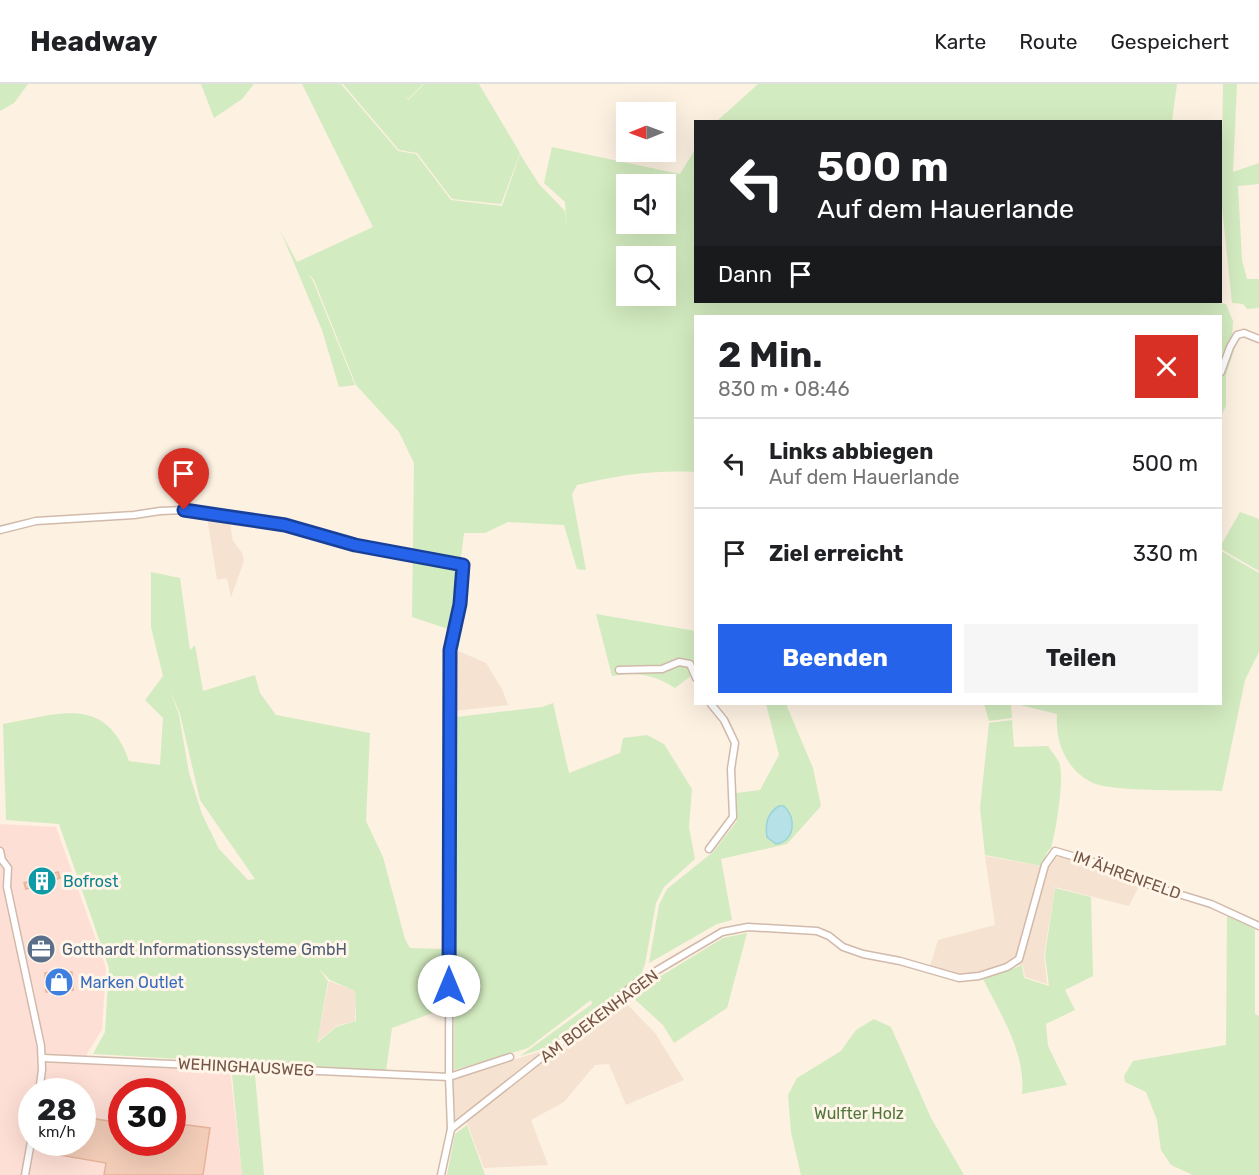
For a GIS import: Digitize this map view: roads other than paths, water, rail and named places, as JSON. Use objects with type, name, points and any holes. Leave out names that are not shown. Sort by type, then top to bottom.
[{"type":"street","points":[[1222,369],[1230,347],[1238,335],[1244,333],[1259,339]]},
{"type":"street","points":[[0,530],[36,520],[123,516],[160,510],[184,510],[285,525],[355,545],[463,565],[460,604],[450,650],[449,1077],[451,1130],[441,1175]]},
{"type":"street","points":[[619,670],[662,669],[679,662],[690,664],[694,673]]},
{"type":"street","points":[[709,849],[733,817],[731,762],[735,743],[724,720],[712,705]]},
{"type":"street","name":"IM ÄHRENFELD","points":[[930,969],[959,978],[979,976],[1007,967],[1019,959],[1045,865],[1055,850],[1117,869],[1146,884],[1211,904],[1259,926]]},
{"type":"street","points":[[0,851],[2,860],[8,868],[7,887],[43,1058],[41,1078]]},
{"type":"street","name":"AM BOEKENHAGEN","points":[[451,1130],[639,981],[722,932],[748,927],[817,931],[863,954],[930,969]]},
{"type":"street","points":[[449,1077],[510,1057]]},
{"type":"street","name":"WEHINGHAUSWEG","points":[[43,1058],[449,1077]]},
{"type":"street","points":[[25,1175],[28,1156]]},
{"type":"water","points":[[779,806],[784,806],[788,811],[792,828],[787,838],[776,844],[767,837],[766,828],[769,816]]},
{"type":"place","name":"Bofrost","points":[[42,881]]},
{"type":"place","name":"Gotthardt Informationssysteme GmbH","points":[[41,949]]},
{"type":"place","name":"Marken Outlet","points":[[59,982]]},
{"type":"park label","name":"Wulfter Holz","points":[[859,1113]]}]
